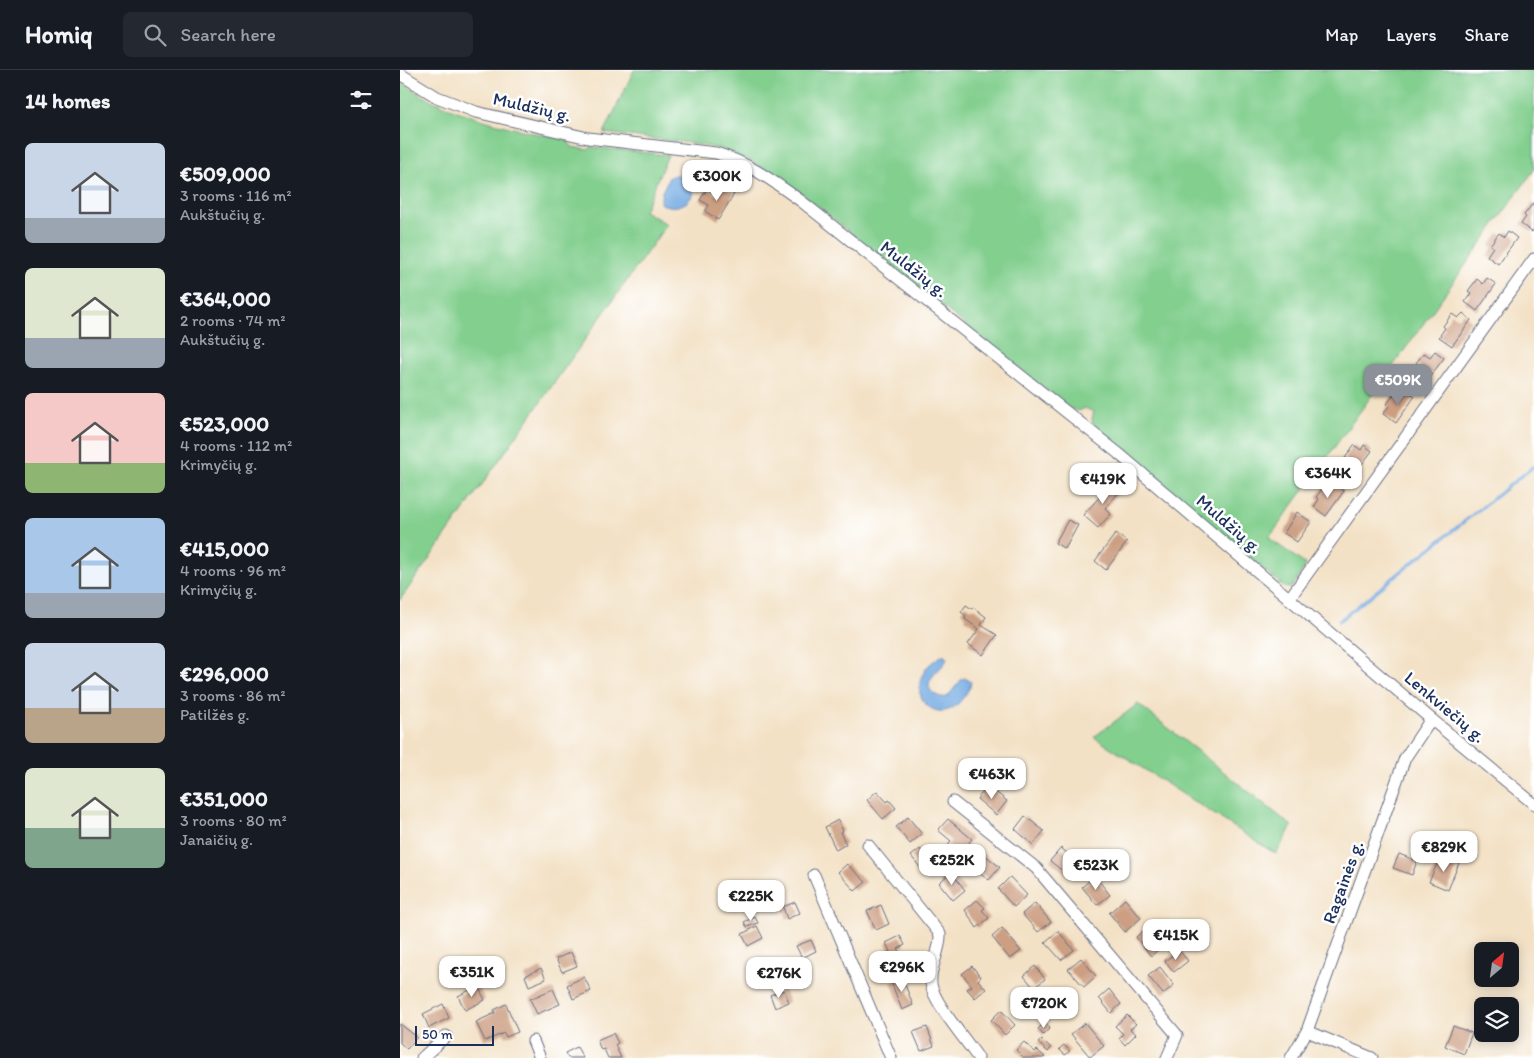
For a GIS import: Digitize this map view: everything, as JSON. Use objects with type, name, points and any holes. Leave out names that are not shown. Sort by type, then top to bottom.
[{"type":"street","name":"Muldžių g.","points":[[400,74],[437,97],[476,112],[588,138],[716,154],[734,159],[754,168],[801,201],[1095,435],[1334,637]]},
{"type":"street","points":[[1289,599],[1534,259]]},
{"type":"street","name":"Lenkviečių g.","points":[[1334,637],[1534,804]]},
{"type":"street","name":"Ragainės g.","points":[[1291,1058],[1307,1031],[1406,758],[1431,719]]},
{"type":"street","points":[[953,802],[1036,868],[1177,1035],[1167,1058]]},
{"type":"street","points":[[868,845],[940,934],[930,984],[951,1021],[978,1058]]},
{"type":"street","points":[[814,875],[891,1058]]},
{"type":"street","points":[[1307,1031],[1372,1058]]},
{"type":"street","points":[[422,1058],[446,1036]]},
{"type":"street","points":[[533,1041],[540,1058]]},
{"type":"green space","points":[[634,70],[1534,70],[1534,170],[1269,538],[1306,565],[1293,586],[1289,588],[1284,587],[1093,424],[1094,412],[1085,408],[1079,411],[1069,408],[796,189],[753,162],[721,149],[690,143],[604,133]]},
{"type":"green space","points":[[400,80],[416,92],[456,111],[479,119],[567,140],[572,147],[588,150],[591,147],[668,155],[644,211],[667,224],[400,600]]},
{"type":"green space","points":[[1138,704],[1292,826],[1276,854],[1094,737]]},
{"type":"water","points":[[682,175],[691,179],[693,193],[686,203],[667,206],[660,203],[662,192],[669,177]]},
{"type":"water","points":[[941,656],[945,656],[947,659],[929,683],[929,688],[932,692],[937,696],[947,697],[962,679],[965,678],[971,682],[969,689],[954,707],[945,711],[936,711],[923,700],[920,692],[920,682],[925,669]]},
{"type":"building","points":[[722,186],[734,194],[718,220],[705,211],[709,205],[700,200],[707,189],[716,195]]},
{"type":"building","points":[[1534,202],[1534,229],[1532,232],[1521,224],[1526,217],[1524,215]]},
{"type":"building","points":[[1508,231],[1517,238],[1498,264],[1487,256],[1493,247],[1490,245],[1499,233],[1504,237]]},
{"type":"building","points":[[1487,278],[1496,284],[1477,311],[1465,302],[1471,293],[1468,291],[1477,279],[1483,284]]},
{"type":"building","points":[[1463,313],[1471,320],[1452,346],[1439,337],[1445,328],[1443,326],[1452,314],[1458,318]]},
{"type":"building","points":[[1435,351],[1444,358],[1426,382],[1414,373],[1420,366],[1416,363],[1424,353],[1430,357]]},
{"type":"building","points":[[1396,391],[1403,396],[1407,391],[1415,396],[1396,423],[1383,414]]},
{"type":"building","points":[[1354,445],[1361,450],[1364,445],[1372,451],[1353,476],[1341,468],[1348,459],[1345,458]]},
{"type":"building","points":[[1115,480],[1123,488],[1105,508],[1111,514],[1098,528],[1083,515]]},
{"type":"building","points":[[1325,485],[1332,490],[1335,485],[1344,491],[1326,516],[1314,507],[1319,499],[1316,497]]},
{"type":"building","points":[[1297,512],[1311,522],[1297,542],[1284,533]]},
{"type":"building","points":[[1068,520],[1078,525],[1065,549],[1055,543]]},
{"type":"building","points":[[1116,533],[1127,542],[1106,570],[1095,561]]},
{"type":"building","points":[[966,605],[972,609],[973,607],[986,617],[981,625],[997,635],[983,655],[968,644],[979,629],[965,619],[966,616],[961,612]]},
{"type":"building","points":[[988,786],[1007,801],[996,815],[977,799]]},
{"type":"building","points":[[877,791],[887,802],[889,800],[896,808],[883,819],[867,800]]},
{"type":"building","points":[[1025,816],[1044,831],[1033,845],[1015,829]]},
{"type":"building","points":[[908,817],[922,834],[910,844],[896,827]]},
{"type":"building","points":[[948,819],[972,839],[960,854],[948,844],[951,841],[938,830]]},
{"type":"building","points":[[838,820],[843,831],[840,832],[846,844],[836,850],[825,827]]},
{"type":"building","points":[[1061,848],[1079,863],[1069,876],[1050,861]]},
{"type":"building","points":[[920,849],[929,861],[932,859],[938,866],[926,875],[911,856]]},
{"type":"building","points":[[981,852],[1000,867],[989,880],[971,865]]},
{"type":"building","points":[[1399,854],[1417,861],[1412,875],[1393,868]]},
{"type":"building","points":[[1441,855],[1459,863],[1448,890],[1429,882]]},
{"type":"building","points":[[847,864],[866,882],[855,891],[838,872]]},
{"type":"building","points":[[951,872],[965,890],[953,900],[939,883]]},
{"type":"building","points":[[1095,876],[1110,895],[1097,905],[1082,887]]},
{"type":"building","points":[[1010,877],[1027,895],[1014,907],[998,889]]},
{"type":"building","points":[[1125,899],[1141,918],[1125,932],[1109,913]]},
{"type":"building","points":[[977,900],[985,908],[982,910],[989,918],[977,928],[965,910]]},
{"type":"building","points":[[795,902],[800,913],[787,919],[783,907]]},
{"type":"building","points":[[1035,903],[1051,922],[1038,932],[1022,914]]},
{"type":"building","points":[[881,905],[889,924],[876,930],[867,911]]},
{"type":"building","points":[[755,917],[758,923],[747,927],[744,922]]},
{"type":"building","points":[[757,926],[763,938],[748,946],[742,934]]},
{"type":"building","points":[[1148,926],[1164,945],[1151,956],[1136,937]]},
{"type":"building","points":[[1002,928],[1021,951],[1010,959],[992,937]]},
{"type":"building","points":[[1058,931],[1074,950],[1061,960],[1045,942]]},
{"type":"building","points":[[900,936],[905,945],[898,949],[903,959],[889,966],[884,955],[890,952],[886,943]]},
{"type":"building","points":[[811,940],[816,951],[802,958],[796,946]]},
{"type":"building","points":[[1179,950],[1188,961],[1174,972],[1165,961]]},
{"type":"building","points":[[571,952],[577,966],[562,972],[556,959]]},
{"type":"building","points":[[771,958],[776,972],[762,978],[756,964]]},
{"type":"building","points":[[1081,958],[1096,976],[1084,987],[1068,969]]},
{"type":"building","points":[[972,966],[981,977],[978,980],[986,989],[975,998],[967,989],[972,986],[962,974]]},
{"type":"building","points":[[1035,966],[1045,979],[1034,988],[1024,976]]},
{"type":"building","points":[[1160,967],[1174,985],[1163,994],[1148,976]]},
{"type":"building","points":[[541,968],[546,979],[529,986],[525,976]]},
{"type":"building","points":[[584,977],[591,991],[573,999],[567,985]]},
{"type":"building","points":[[902,977],[913,1005],[902,1010],[891,982]]},
{"type":"building","points":[[478,986],[485,1000],[465,1010],[458,996]]},
{"type":"building","points":[[553,989],[560,1004],[537,1014],[530,999]]},
{"type":"building","points":[[1109,989],[1121,1004],[1111,1013],[1099,998]]},
{"type":"building","points":[[784,990],[789,1002],[775,1008],[770,995]]},
{"type":"building","points":[[1054,991],[1067,1006],[1054,1016],[1042,1002]]},
{"type":"building","points":[[443,1004],[449,1018],[429,1028],[423,1014]]},
{"type":"building","points":[[506,1004],[518,1032],[506,1037],[504,1033],[485,1041],[476,1022],[495,1013],[494,1010]]},
{"type":"building","points":[[1001,1010],[1015,1025],[1005,1035],[991,1020]]},
{"type":"building","points":[[1127,1015],[1136,1024],[1130,1029],[1136,1034],[1125,1045],[1119,1038],[1123,1034],[1115,1026]]},
{"type":"building","points":[[1045,1022],[1050,1028],[1043,1035],[1038,1029]]},
{"type":"building","points":[[1085,1023],[1104,1046],[1090,1057],[1071,1034]]},
{"type":"building","points":[[400,1024],[417,1037],[407,1049],[400,1043]]},
{"type":"building","points":[[1453,1026],[1472,1033],[1464,1054],[1445,1046]]},
{"type":"building","points":[[927,1027],[934,1046],[921,1051],[913,1032]]},
{"type":"building","points":[[613,1033],[618,1043],[615,1045],[621,1058],[608,1058],[604,1049],[601,1050],[597,1040]]},
{"type":"building","points":[[1042,1039],[1051,1048],[1048,1052],[1038,1043]]},
{"type":"building","points":[[1024,1042],[1035,1052],[1037,1050],[1045,1057],[1024,1058],[1016,1050]]},
{"type":"building","points":[[1064,1045],[1070,1051],[1065,1055],[1059,1049]]},
{"type":"building","points":[[577,1047],[583,1058],[568,1058],[565,1053]]},
{"type":"waterway","points":[[1339,621],[1534,466]]}]
